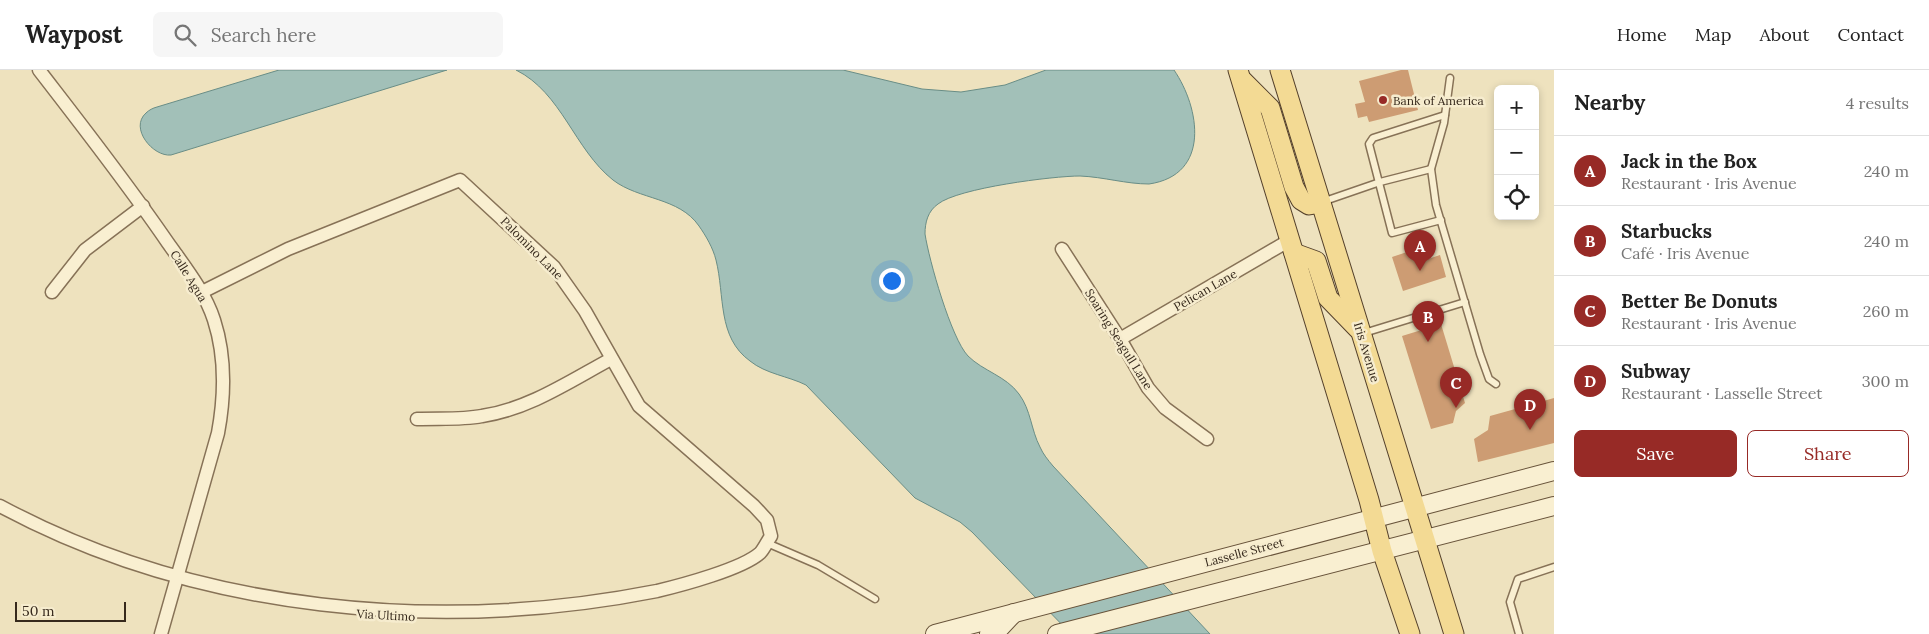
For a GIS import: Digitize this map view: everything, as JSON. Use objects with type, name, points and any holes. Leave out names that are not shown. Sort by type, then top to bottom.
[{"type":"main road","name":"Iris Avenue","points":[[1283,70],[1321,203],[1454,634]]},
{"type":"main road","points":[[1240,74],[1270,108],[1294,187],[1301,200],[1309,205],[1321,203]]},
{"type":"main road","points":[[1240,74],[1382,551],[1410,634]]},
{"type":"main road","points":[[1292,247],[1316,261],[1328,298],[1362,334]]},
{"type":"main road","name":"Lasselle Street","points":[[935,634],[1374,520],[1554,471]]},
{"type":"main road","points":[[1057,634],[1554,506]]},
{"type":"main road","points":[[989,634],[997,630],[1014,613]]},
{"type":"street","name":"Calle Agua","points":[[39,70],[143,206],[202,292],[214,320],[222,352],[223,407],[218,433],[161,634]]},
{"type":"street","name":"Palomino Lane","points":[[202,292],[288,249],[460,180],[554,267],[585,311],[639,406],[754,506],[767,520],[769,540]]},
{"type":"street","points":[[52,292],[85,250],[143,206]]},
{"type":"street","name":"Pelican Lane","points":[[1120,339],[1292,247]]},
{"type":"street","name":"Soaring Seagull Lane","points":[[1062,250],[1120,339],[1148,388],[1165,408],[1207,439]]},
{"type":"street","points":[[417,419],[482,416],[509,410],[535,400],[611,358]]},
{"type":"street","name":"Via Ultimo","points":[[0,506],[29,522],[86,546],[176,577],[243,594],[333,611],[380,616],[490,617],[527,614],[627,599],[675,586],[743,563],[760,553],[769,540]]},
{"type":"lane","points":[[1450,78],[1445,115],[1431,169],[1441,220],[1465,302],[1489,379],[1496,384]]},
{"type":"lane","points":[[1441,220],[1392,233],[1369,144],[1373,138],[1445,115]]},
{"type":"lane","points":[[1321,203],[1380,182],[1431,169]]},
{"type":"lane","points":[[1362,334],[1465,302]]},
{"type":"lane","points":[[769,540],[818,565],[875,598]]},
{"type":"lane","points":[[1519,634],[1510,602],[1518,579],[1554,568]]},
{"type":"water","points":[[279,70],[447,70],[171,155],[157,151],[145,140],[140,126],[141,119],[153,109]]},
{"type":"water","points":[[516,70],[843,70],[922,89],[961,92],[1005,85],[1046,70],[1174,70],[1183,85],[1190,103],[1194,120],[1194,138],[1191,154],[1183,168],[1169,178],[1149,184],[1080,176],[1028,181],[985,188],[949,198],[938,204],[928,217],[925,234],[936,279],[948,316],[961,347],[980,366],[1014,388],[1023,400],[1037,440],[1049,461],[1210,634],[1071,634],[972,532],[960,522],[915,498],[806,385],[763,369],[739,351],[727,328],[715,256],[699,226],[681,209],[623,187],[613,180],[588,153],[557,107],[545,93],[532,80]]},
{"type":"building","points":[[1401,70],[1408,70],[1418,110],[1369,122],[1367,116],[1358,118],[1355,104],[1365,102],[1359,81]]},
{"type":"building","points":[[1422,247],[1425,260],[1440,255],[1446,277],[1403,291],[1392,257]]},
{"type":"building","points":[[1441,324],[1465,403],[1456,411],[1453,423],[1431,429],[1402,336]]},
{"type":"building","points":[[1554,398],[1554,443],[1478,462],[1474,439],[1488,430],[1490,416]]},
{"type":"place","name":"Bank of America","points":[[1383,100]]},
{"type":"place","name":"Jack in the Box","points":[[1420,271]]},
{"type":"place","name":"Starbucks","points":[[1428,342]]},
{"type":"place","name":"Better Be Donuts","points":[[1456,408]]},
{"type":"place","name":"Subway","points":[[1530,430]]}]
